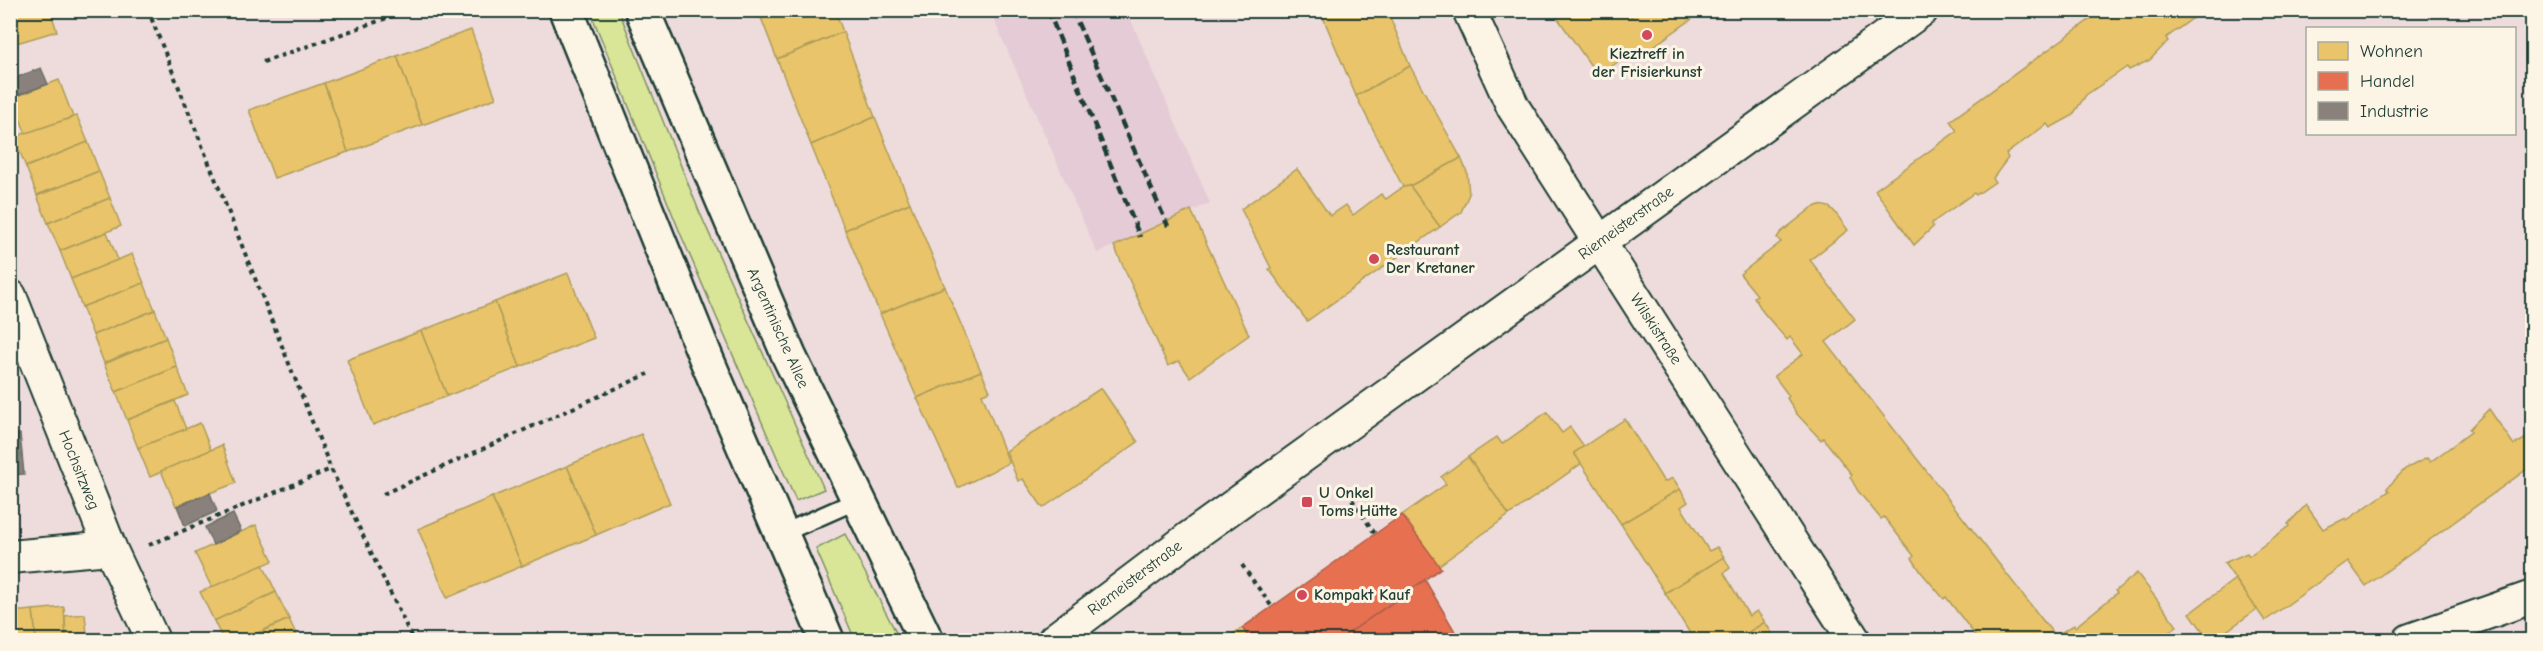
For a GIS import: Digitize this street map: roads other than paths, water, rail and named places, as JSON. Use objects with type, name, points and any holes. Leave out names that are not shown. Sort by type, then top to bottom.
[{"type":"main road","points":[[566,10],[706,358],[827,640]]},
{"type":"main road","name":"Argentinische Allee","points":[[642,10],[789,356],[926,640]]},
{"type":"street","name":"Wilskistraße","points":[[1469,10],[1513,107],[1854,640]]},
{"type":"street","name":"Riemeisterstraße","points":[[1054,640],[1189,538],[1922,10]]},
{"type":"street","name":"Hochsitzweg","points":[[10,296],[110,548],[153,640]]},
{"type":"street","points":[[10,557],[110,548]]},
{"type":"street","points":[[2410,640],[2532,597]]},
{"type":"lane","points":[[781,534],[858,500]]},
{"type":"railway","points":[[1048,10],[1140,237]]},
{"type":"railway","points":[[1072,10],[1168,226]]},
{"type":"place","name":"Kieztreff in der Frisierkunst","points":[[1647,35]]},
{"type":"place","name":"Restaurant Der Kretaner","points":[[1374,259]]},
{"type":"place","name":"U Onkel Toms Hütte","points":[[1307,502]]},
{"type":"place","name":"Kompakt Kauf","points":[[1302,595]]}]
